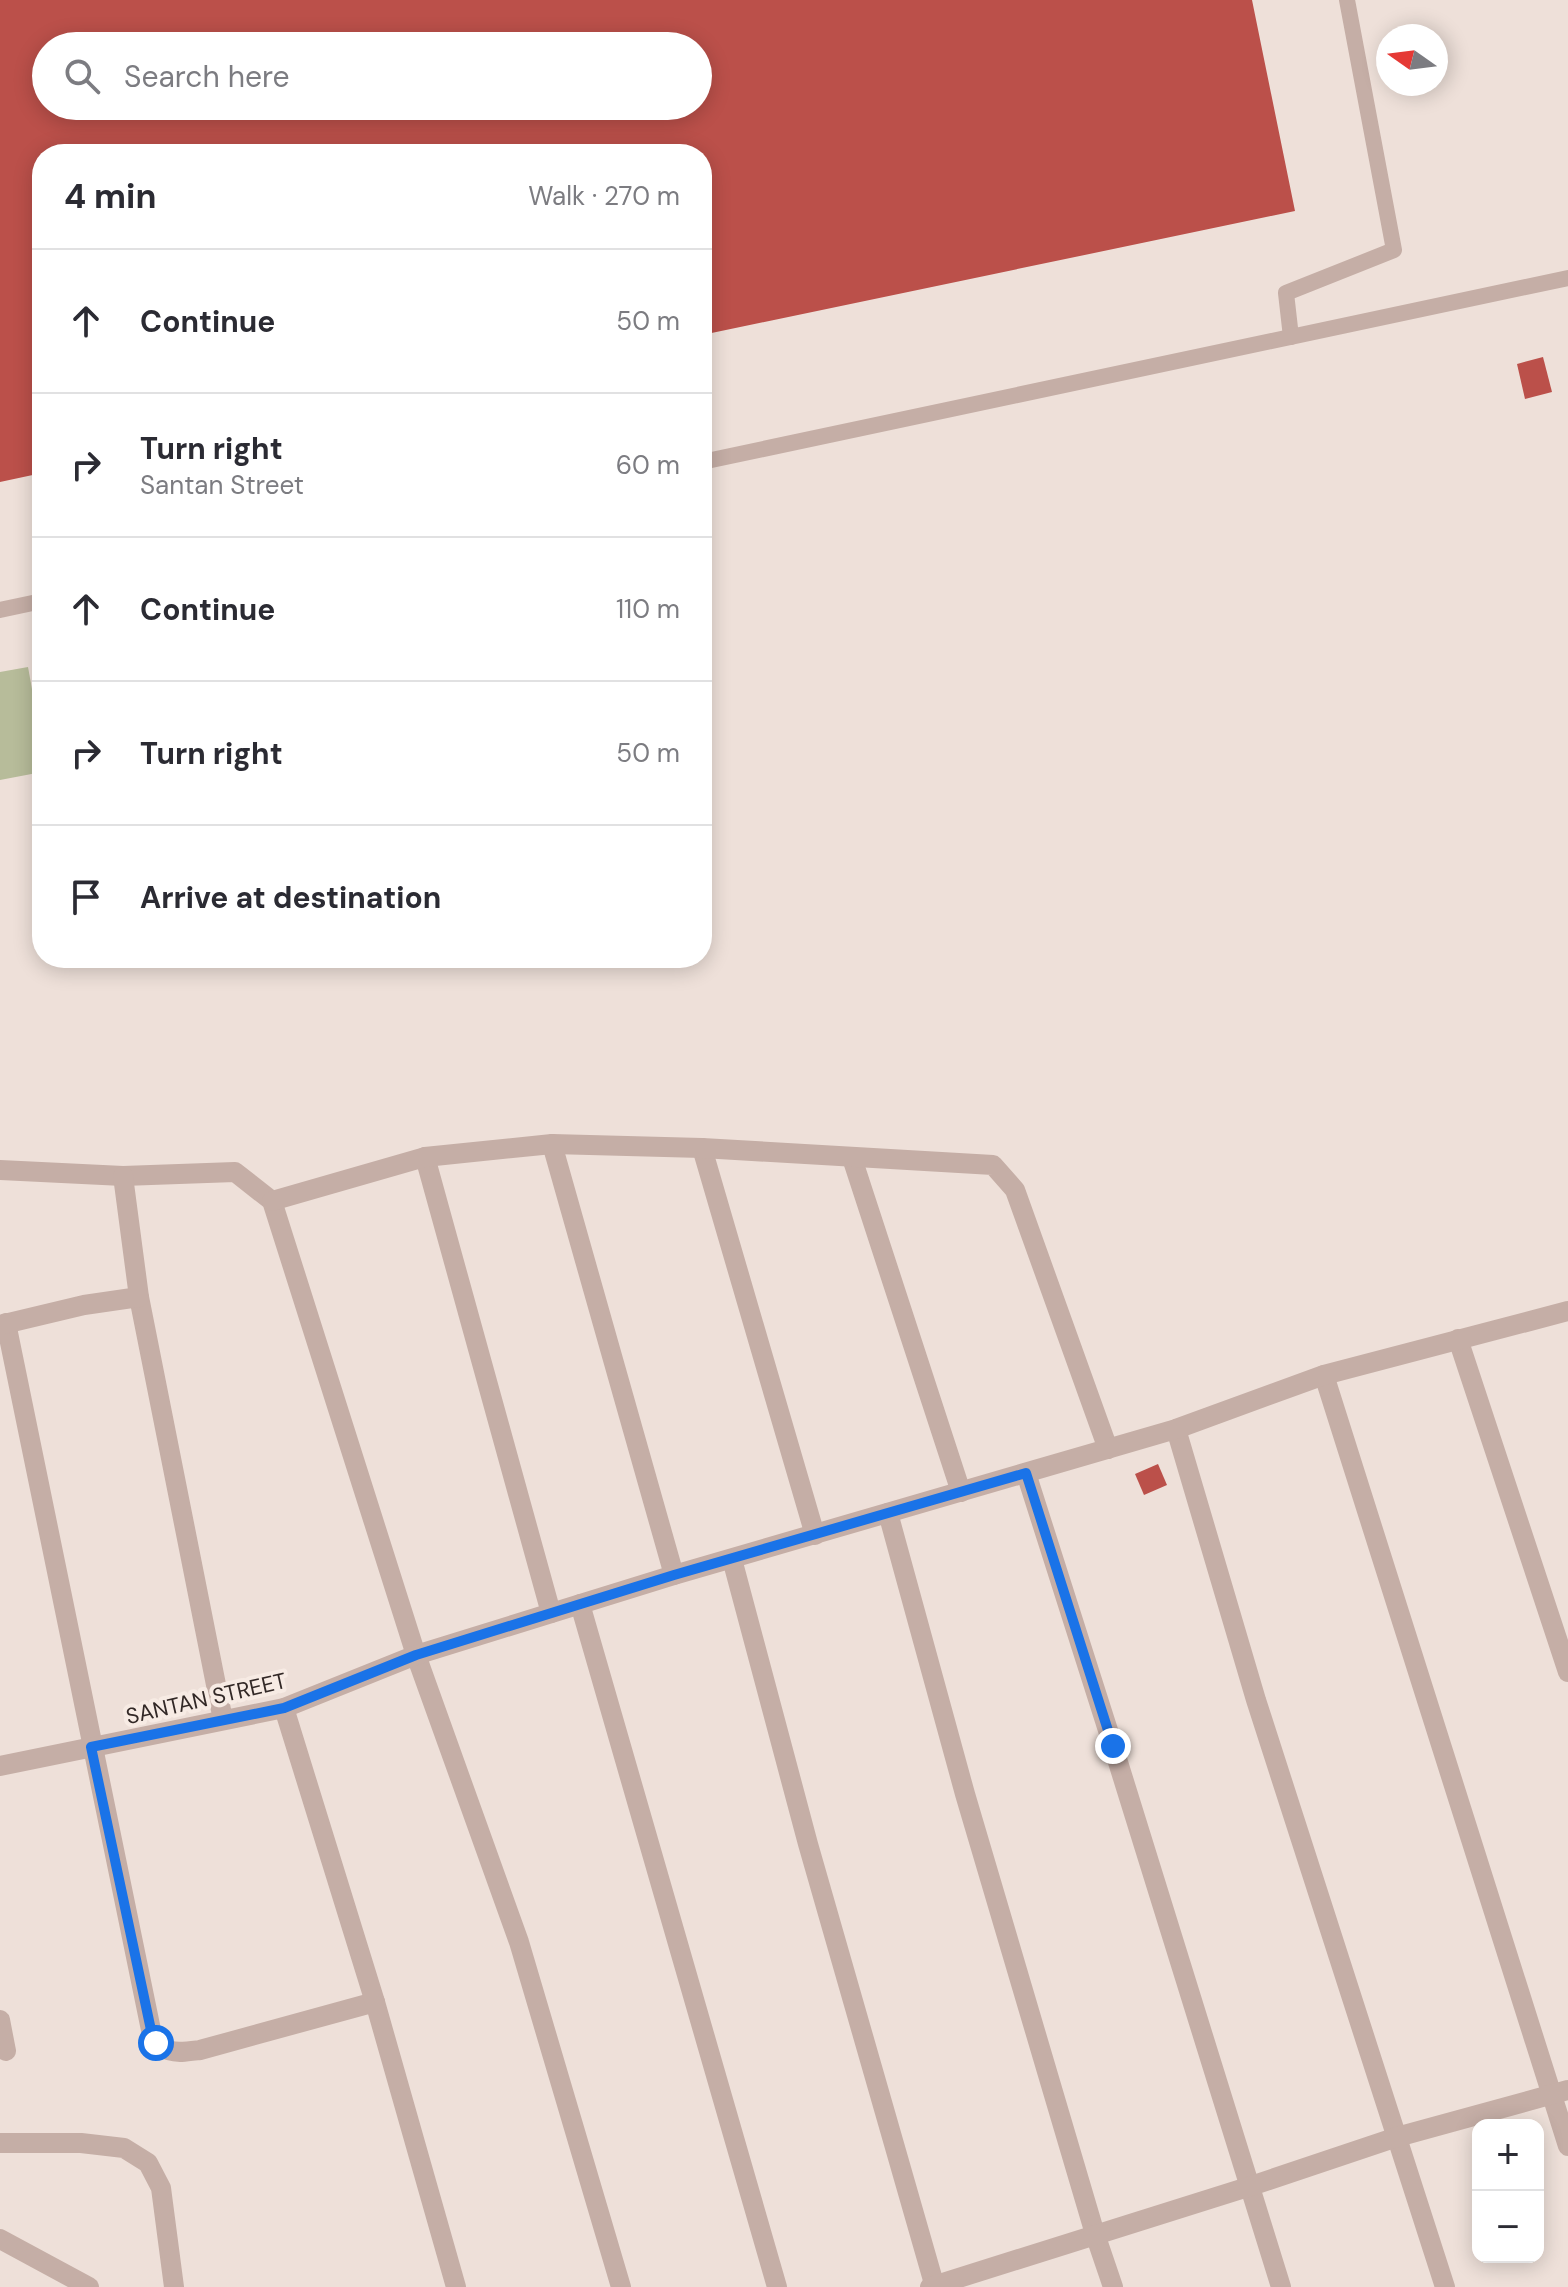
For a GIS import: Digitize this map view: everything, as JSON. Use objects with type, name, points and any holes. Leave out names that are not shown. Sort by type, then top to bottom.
[{"type":"street","points":[[552,1144],[674,1575]]},
{"type":"street","points":[[272,1201],[425,1157],[552,1144],[702,1148],[993,1165],[1015,1190],[1108,1449]]},
{"type":"street","points":[[702,1148],[815,1535]]},
{"type":"street","points":[[425,1157],[551,1613]]},
{"type":"street","points":[[852,1158],[961,1492]]},
{"type":"street","points":[[0,1170],[123,1176],[235,1172],[272,1201],[416,1655],[519,1942],[621,2287]]},
{"type":"street","points":[[123,1176],[139,1297],[223,1720]]},
{"type":"street","points":[[139,1297],[84,1305],[3,1324],[151,2030],[156,2043],[174,2053],[200,2050],[375,2002]]},
{"type":"street","name":"SANTAN STREET","points":[[0,1766],[284,1708],[416,1655],[580,1604],[1176,1429],[1324,1375],[1568,1311]]},
{"type":"street","points":[[1458,1339],[1568,1672]]},
{"type":"street","points":[[1324,1375],[1560,2093],[1568,2146]]},
{"type":"street","points":[[1176,1429],[1256,1700],[1445,2287]]},
{"type":"street","points":[[1026,1473],[1281,2287]]},
{"type":"street","points":[[888,1513],[965,1794],[1113,2287]]},
{"type":"street","points":[[732,1559],[808,1844],[933,2286],[1397,2137],[1560,2093]]},
{"type":"street","points":[[580,1604],[777,2287]]},
{"type":"street","points":[[284,1708],[375,2002],[456,2287]]},
{"type":"street","points":[[0,2020],[6,2051]]},
{"type":"street","points":[[0,2143],[81,2143],[124,2148],[148,2163],[161,2188],[174,2287]]},
{"type":"street","points":[[0,2239],[89,2287]]},
{"type":"lane","points":[[1291,337],[1286,293],[1394,250],[1347,0]]},
{"type":"lane","points":[[712,460],[1568,278]]},
{"type":"lane","points":[[0,610],[32,603]]},
{"type":"green space","points":[[28,667],[32,689],[32,774],[0,780],[0,672]]},
{"type":"building","points":[[0,0],[1252,0],[1295,211],[712,333],[712,144],[32,144],[32,475],[0,482]]},
{"type":"building","points":[[1543,357],[1552,392],[1525,399],[1517,364]]},
{"type":"building","points":[[1158,1464],[1167,1485],[1144,1495],[1135,1474]]},
{"type":"route","points":[[156,2043],[91,1747],[284,1708],[416,1655],[674,1575],[1026,1473],[1113,1746]]}]
